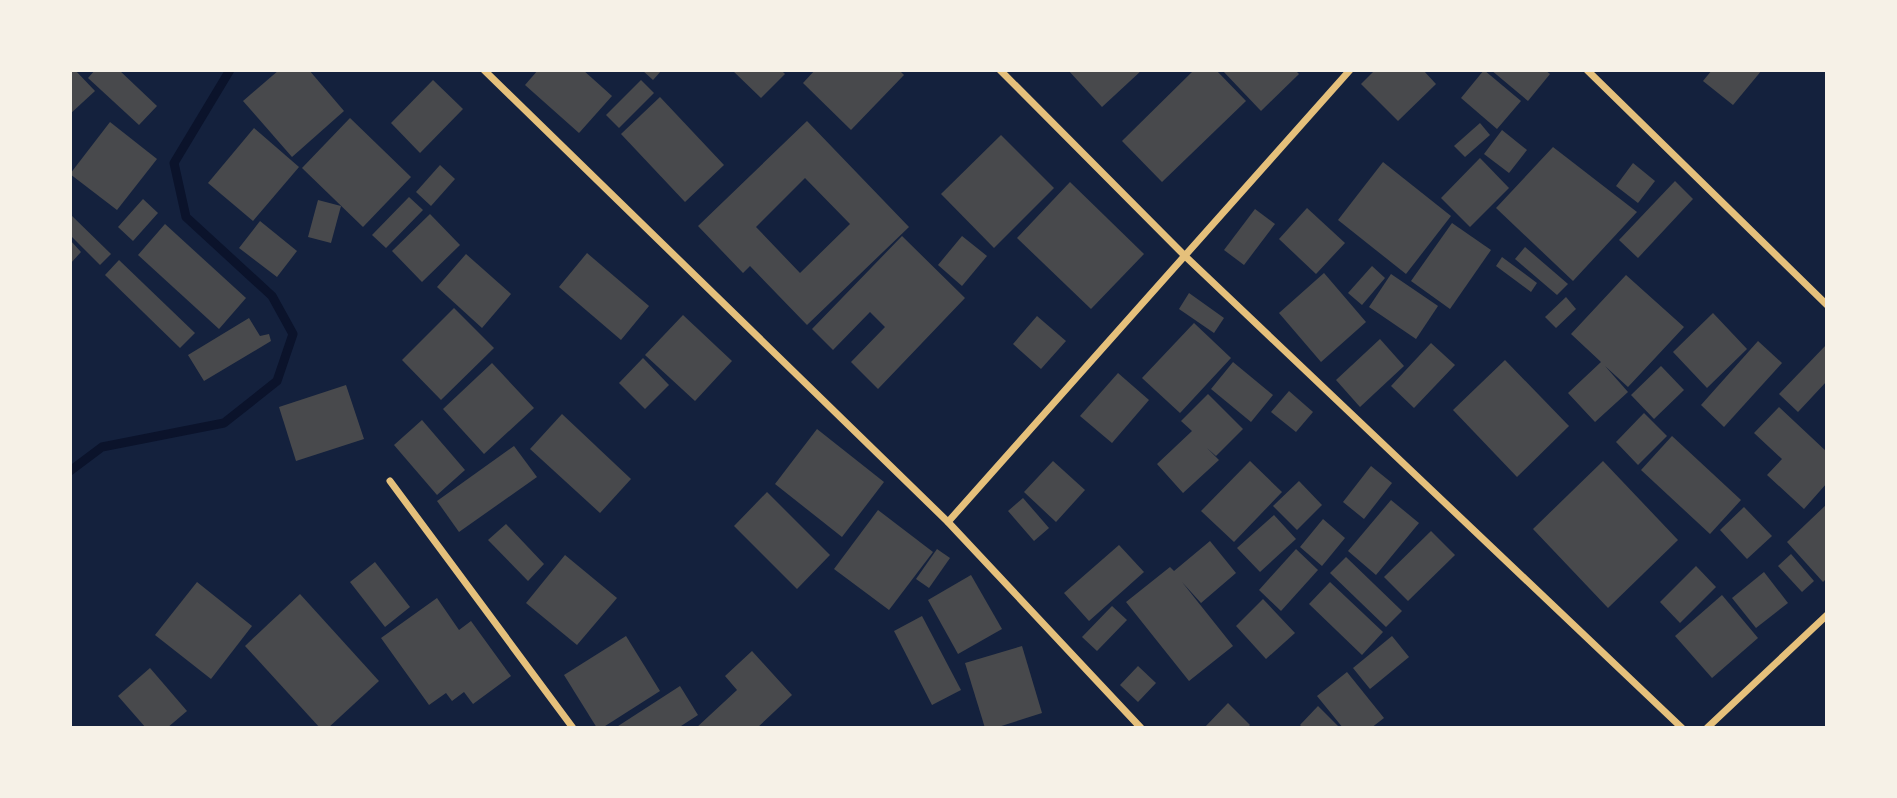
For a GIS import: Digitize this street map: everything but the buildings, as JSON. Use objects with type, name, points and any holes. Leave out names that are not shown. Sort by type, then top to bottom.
[{"type":"street","points":[[484,70],[948,522],[1141,728]]},
{"type":"street","points":[[1000,70],[1185,256],[1682,728]]},
{"type":"street","points":[[948,522],[1350,70]]},
{"type":"street","points":[[1587,70],[1827,305]]},
{"type":"street","points":[[390,481],[573,728]]},
{"type":"street","points":[[1707,728],[1827,615]]},
{"type":"waterway","points":[[70,471],[102,447],[224,423],[277,381],[293,334],[272,296],[186,217],[174,163],[230,70]]}]
